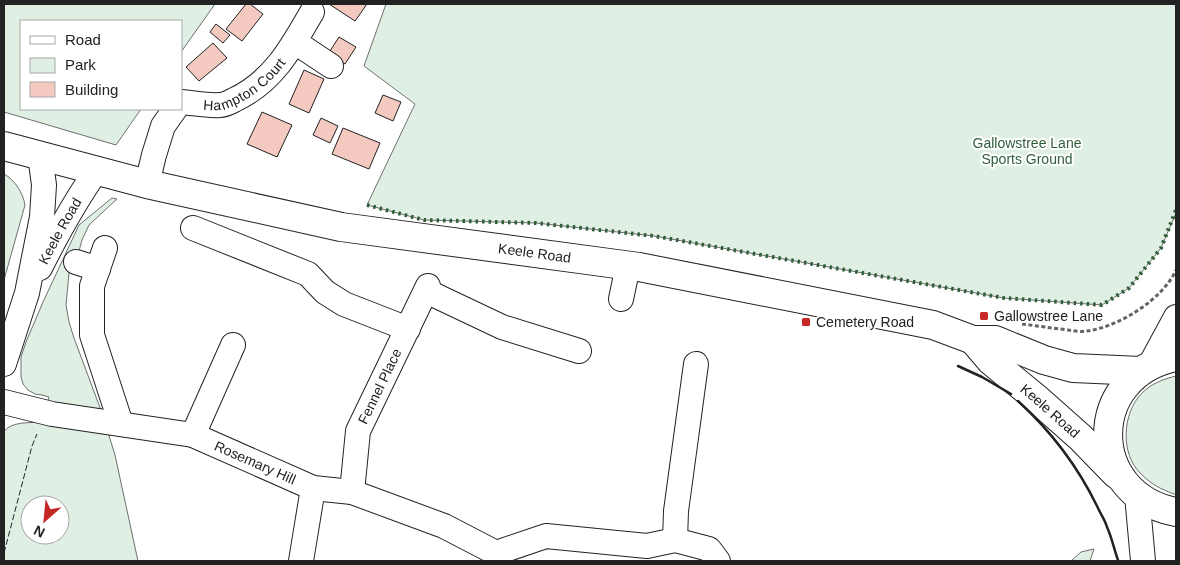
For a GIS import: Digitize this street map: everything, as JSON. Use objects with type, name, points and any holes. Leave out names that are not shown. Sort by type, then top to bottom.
[{"type":"main road","name":"Keele Road","points":[[4,146],[147,184],[341,227],[628,266],[933,325],[974,340],[995,340],[1044,360],[1073,368],[1146,368]]},
{"type":"main road","name":"Keele Road","points":[[974,340],[990,361],[1081,438],[1132,490]]},
{"type":"main road","points":[[1176,357],[1164,359],[1146,368],[1127,384],[1118,396],[1112,410],[1108,441],[1117,471],[1132,490],[1150,504],[1176,512]]},
{"type":"street","name":"Hampton Court","points":[[182,102],[221,105],[248,94],[269,76],[279,64],[295,42],[312,12]]},
{"type":"street","name":"Hampton Court","points":[[295,42],[331,66]]},
{"type":"street","points":[[147,184],[164,126],[174,110]]},
{"type":"street","name":"Keele Road","points":[[4,364],[26,293],[42,217],[44,185],[40,156]]},
{"type":"street","name":"Keele Road","points":[[26,293],[81,192],[97,170]]},
{"type":"street","points":[[193,228],[308,274],[325,292],[344,304],[408,329]]},
{"type":"street","points":[[93,260],[92,335],[121,424]]},
{"type":"street","points":[[621,299],[628,266]]},
{"type":"street","name":"Fennel Place","points":[[352,492],[358,431],[427,288],[502,327],[579,351]]},
{"type":"street","points":[[1146,368],[1176,317]]},
{"type":"street","points":[[193,435],[233,345]]},
{"type":"street","points":[[675,540],[676,511],[696,364]]},
{"type":"street","name":"Rosemary Hill","points":[[4,402],[52,414],[193,435],[313,488],[352,492],[444,526],[497,557]]},
{"type":"street","points":[[301,561],[313,488]]},
{"type":"street","points":[[1132,490],[1143,561]]},
{"type":"street","points":[[497,557],[546,536],[647,546],[675,540],[709,550],[718,561]]},
{"type":"path","points":[[1020,323],[1085,332],[1105,328],[1141,309],[1161,291],[1176,270]]},
{"type":"green space","points":[[4,4],[215,4],[182,51],[182,20],[20,20],[20,110],[140,110],[116,145],[4,112]]},
{"type":"green space","name":"Gallowstree Lane Sports Ground","points":[[386,4],[1176,4],[1176,213],[1161,248],[1129,288],[1102,305],[1004,298],[654,236],[536,223],[424,220],[367,205],[415,104],[364,66]]},
{"type":"green space","points":[[4,174],[18,187],[25,205],[4,280]]},
{"type":"green space","points":[[112,198],[117,199],[89,225],[82,240],[76,262],[69,273],[66,305],[74,338],[102,413],[115,455],[138,561],[4,561],[4,432],[7,428],[16,424],[43,422],[49,397],[35,394],[28,390],[23,384],[21,377],[21,357],[43,302],[79,225]]},
{"type":"green space","points":[[1176,376],[1176,494],[1174,494],[1153,484],[1134,466],[1129,456],[1126,434],[1130,411],[1135,401],[1142,393],[1158,382]]},
{"type":"green space","points":[[1094,549],[1090,561],[1071,561],[1081,552]]},
{"type":"building","points":[[246,4],[250,4],[263,14],[242,41],[226,29]]},
{"type":"building","points":[[329,4],[367,4],[355,21]]},
{"type":"building","points":[[216,24],[230,35],[223,43],[210,32]]},
{"type":"building","points":[[339,37],[356,47],[345,64],[328,54]]},
{"type":"building","points":[[213,43],[227,58],[199,81],[186,67]]},
{"type":"building","points":[[304,70],[324,79],[309,113],[289,104]]},
{"type":"building","points":[[383,95],[401,102],[393,121],[375,113]]},
{"type":"building","points":[[262,112],[292,125],[277,157],[247,144]]},
{"type":"building","points":[[321,118],[338,126],[330,143],[313,135]]},
{"type":"building","points":[[343,128],[380,143],[369,169],[332,154]]},
{"type":"hedge","points":[[367,205],[424,220],[536,223],[654,236],[1004,298],[1102,305],[1129,288],[1161,248],[1176,210]]},
{"type":"fence","points":[[4,553],[32,446],[37,434]]},
{"type":"wall","points":[[958,366],[1011,394]]},
{"type":"wall","points":[[1018,401],[1053,437],[1081,477],[1105,522],[1118,560]]},
{"type":"place","name":"Gallowstree Lane","points":[[984,316]]},
{"type":"place","name":"Cemetery Road","points":[[806,322]]}]
